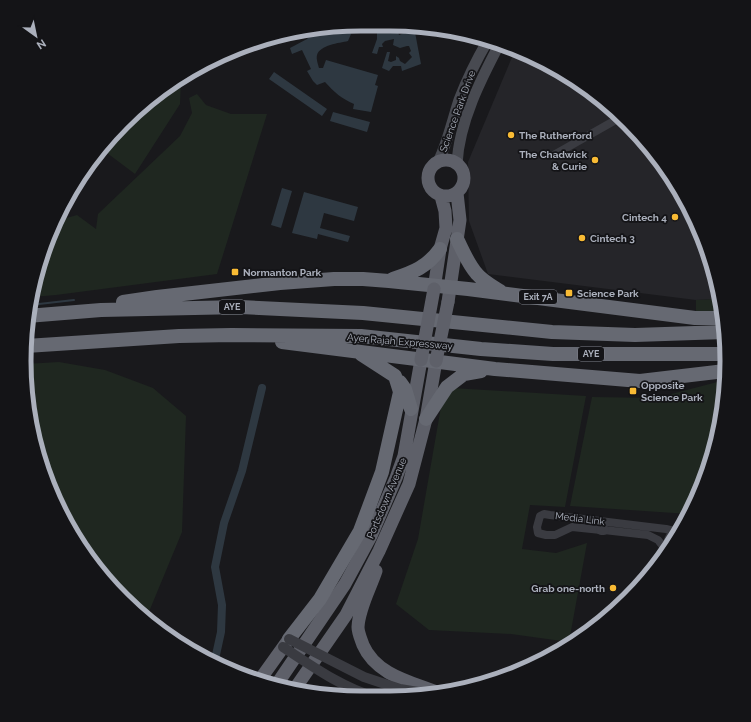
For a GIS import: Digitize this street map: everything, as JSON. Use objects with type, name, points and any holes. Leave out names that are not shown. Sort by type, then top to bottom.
[{"type":"highway","points":[[445,160],[452,161],[457,164],[461,170],[463,177],[461,188],[456,193],[448,196],[441,196],[429,185],[428,178],[430,170],[434,164],[438,162],[445,160]]},
{"type":"highway","points":[[101,310],[113,303],[228,288],[334,279],[389,281],[450,289],[460,220],[456,193]]},
{"type":"highway","points":[[434,287],[440,249],[446,228],[445,211],[441,196]]},
{"type":"highway","points":[[457,239],[465,256],[477,274],[486,282],[502,292]]},
{"type":"highway","points":[[389,281],[424,266],[432,260],[440,249]]},
{"type":"highway","name":"Portsdown Avenue","points":[[278,681],[345,584],[371,536],[396,478],[404,456],[411,409],[434,287]]},
{"type":"highway","name":"Exit 7A","points":[[450,289],[502,292],[695,318],[717,318]]},
{"type":"highway","name":"Portsdown Avenue","points":[[297,685],[346,615],[379,552],[409,484],[426,419],[450,289]]},
{"type":"highway","name":"AYE","points":[[34,315],[101,310],[241,307],[363,313],[552,332],[635,334],[718,332]]},
{"type":"highway","points":[[232,334],[309,346],[495,369],[640,381],[720,372]]},
{"type":"highway","name":"Ayer Rajah Expressway","points":[[32,346],[232,334],[361,336],[481,349],[554,354],[720,354]]},
{"type":"highway","points":[[354,351],[395,376],[405,389],[411,409]]},
{"type":"highway","points":[[426,419],[447,387],[464,374],[495,369]]},
{"type":"highway","points":[[263,676],[320,599],[360,531],[382,472],[400,392],[395,376]]},
{"type":"highway","points":[[379,552],[376,570],[358,627],[360,637],[368,655],[376,664],[388,673],[428,689]]},
{"type":"main road","name":"Science Park Drive","points":[[438,162],[443,152],[458,102],[471,70],[485,45]]},
{"type":"main road","name":"Science Park Drive","points":[[457,164],[459,144],[470,109],[483,75],[497,49]]},
{"type":"street","points":[[552,156],[615,120]]},
{"type":"street","name":"Media Link","points":[[662,547],[658,540],[648,535],[572,527],[555,536],[546,536],[538,533],[537,527],[540,516],[544,514],[660,528],[672,532]]},
{"type":"street","points":[[286,643],[364,677],[407,690]]},
{"type":"street","points":[[286,643],[345,686],[355,691]]},
{"type":"shaded area","points":[[398,31],[399,35],[407,32],[415,32],[421,64],[402,71],[401,66],[393,66],[389,71],[382,68],[387,52],[390,52],[388,61],[391,62],[396,60],[396,56],[405,64],[412,57],[409,53],[411,51],[409,46],[400,48],[393,45],[394,39],[385,41],[382,44],[383,47],[379,47],[377,54],[372,53],[377,39],[377,32]]},
{"type":"shaded area","points":[[349,32],[351,34],[348,41],[330,45],[319,52],[317,58],[319,68],[323,68],[326,60],[378,75],[375,85],[378,86],[371,112],[353,109],[354,104],[338,95],[325,82],[317,85],[313,81],[307,71],[311,69],[302,50],[292,54],[290,48],[307,39],[310,35]]},
{"type":"shaded area","points":[[513,55],[555,75],[591,99],[608,113],[638,143],[652,160],[676,196],[695,235],[709,276],[714,299],[696,300],[488,274],[469,221],[468,162]]},
{"type":"shaded area","points":[[274,72],[327,109],[322,116],[269,79]]},
{"type":"shaded area","points":[[181,85],[180,104],[135,174],[105,153],[113,143],[143,113]]},
{"type":"shaded area","points":[[197,94],[206,105],[231,114],[267,114],[217,274],[37,297],[49,255],[63,219],[77,215],[96,229],[98,214],[180,136],[192,113],[189,98]]},
{"type":"shaded area","points":[[333,112],[370,122],[367,132],[330,121]]},
{"type":"shaded area","points":[[282,188],[292,191],[281,228],[271,225]]},
{"type":"shaded area","points":[[304,192],[358,207],[354,221],[324,213],[320,228],[350,236],[348,242],[318,234],[317,239],[292,233]]},
{"type":"shaded area","points":[[714,299],[716,313],[696,312],[696,300]]},
{"type":"shaded area","points":[[59,362],[105,370],[153,388],[186,416],[182,532],[148,613],[113,579],[99,562],[75,526],[65,507],[49,467],[37,425],[31,364]]},
{"type":"shaded area","points":[[719,382],[714,425],[709,446],[695,487],[683,514],[570,506],[592,397],[656,398]]},
{"type":"shaded area","points":[[452,388],[586,396],[565,507],[530,505],[522,549],[556,553],[587,543],[570,637],[564,641],[511,634],[429,630],[396,604],[418,539],[442,401]]},
{"type":"waterway","points":[[36,304],[74,300]]},
{"type":"waterway","points":[[215,657],[221,632],[222,605],[215,567],[224,523],[242,471],[262,388]]},
{"type":"place","name":"The Rutherford","points":[[511,135]]},
{"type":"place","name":"The Chadwick & Curie","points":[[595,160]]},
{"type":"place","name":"Cintech 4","points":[[675,217]]},
{"type":"place","name":"Cintech 3","points":[[582,238]]},
{"type":"place","name":"Normanton Park","points":[[235,272]]},
{"type":"place","name":"Science Park","points":[[569,293]]},
{"type":"place","name":"Opposite Science Park","points":[[633,391]]},
{"type":"place","name":"Grab one-north","points":[[613,588]]}]
